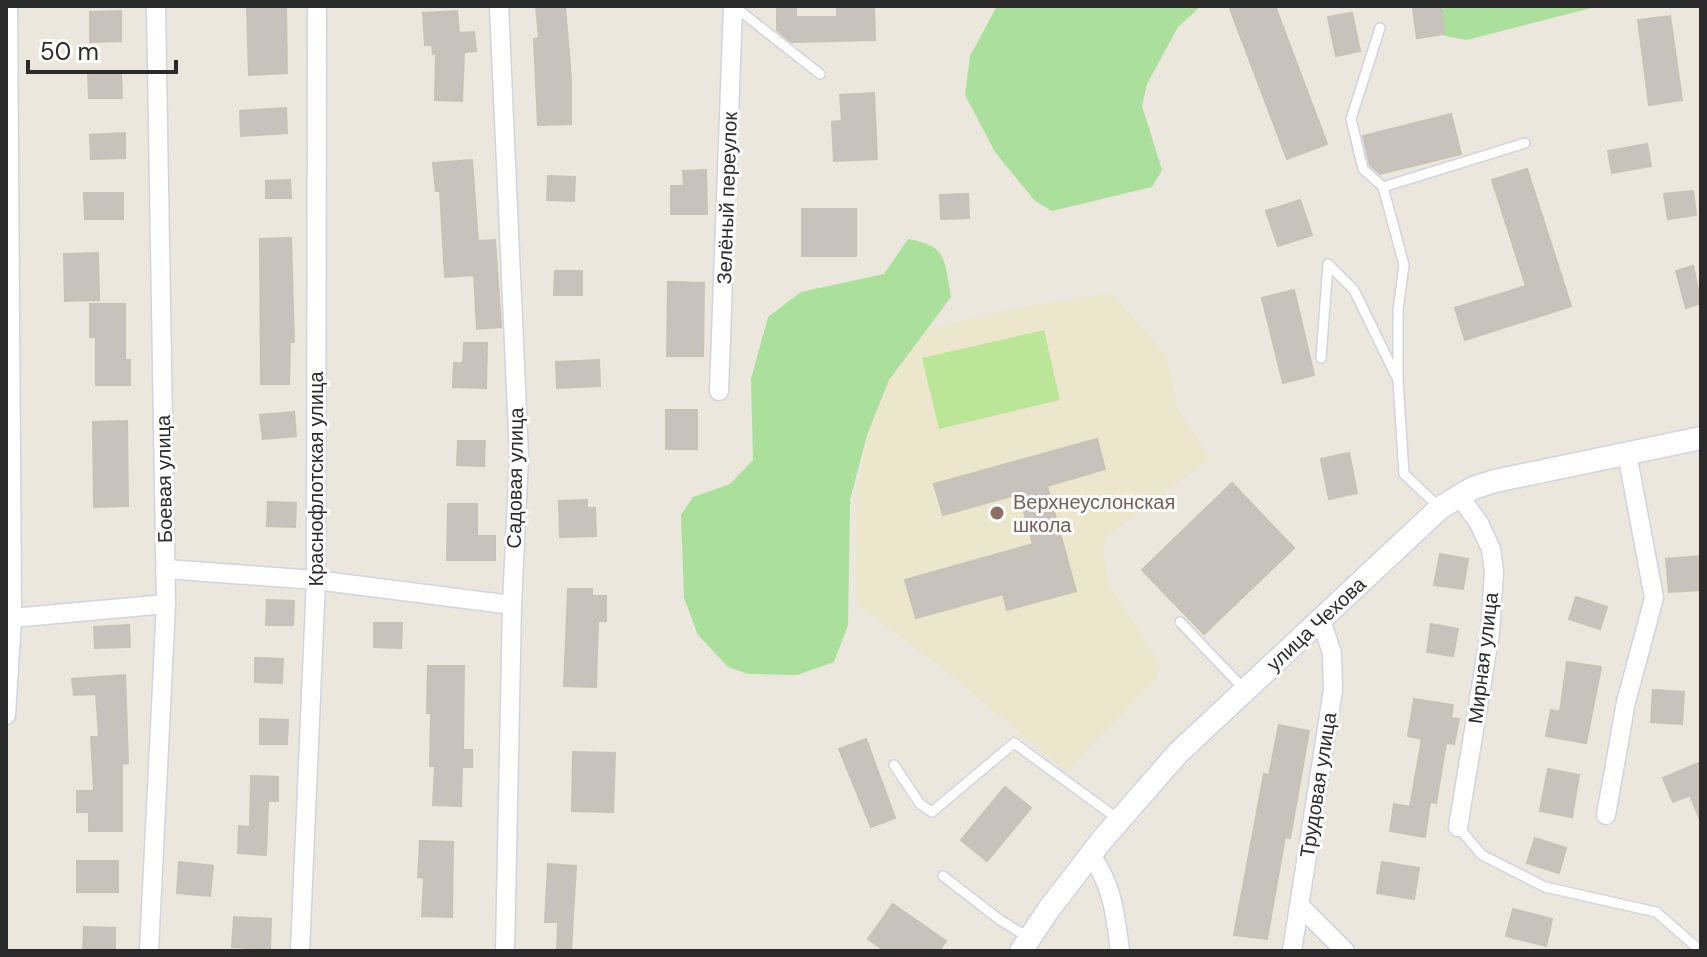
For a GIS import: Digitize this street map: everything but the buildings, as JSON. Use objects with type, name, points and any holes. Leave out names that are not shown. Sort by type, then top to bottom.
[{"type":"street","points":[[6,715],[12,618],[8,6]]},
{"type":"street","name":"Боевая улица","points":[[149,951],[166,604],[156,6]]},
{"type":"street","name":"Краснофлотская улица","points":[[300,951],[316,580],[317,6]]},
{"type":"street","name":"Садовая улица","points":[[499,6],[519,456],[512,605],[505,951]]},
{"type":"street","name":"Зелёный переулок","points":[[719,391],[734,7]]},
{"type":"street","name":"улица Чехова","points":[[1026,945],[1091,855],[1178,753],[1450,502],[1495,481],[1701,438]]},
{"type":"street","points":[[1606,815],[1626,702],[1654,598],[1627,453]]},
{"type":"street","name":"Мирная улица","points":[[1450,502],[1485,536],[1491,549],[1494,571],[1490,633],[1458,827]]},
{"type":"street","points":[[165,569],[316,580],[512,605]]},
{"type":"street","points":[[12,618],[166,604]]},
{"type":"street","name":"Трудовая улица","points":[[1292,951],[1333,690],[1332,653],[1321,620]]},
{"type":"street","points":[[1091,855],[1112,893],[1120,951]]},
{"type":"street","points":[[1300,906],[1345,951]]},
{"type":"lane","points":[[734,7],[820,74]]},
{"type":"lane","points":[[1380,28],[1351,119],[1363,169],[1383,187],[1404,265],[1398,310],[1398,381],[1404,474],[1450,502]]},
{"type":"lane","points":[[1383,187],[1525,143]]},
{"type":"lane","points":[[1321,358],[1328,264],[1354,290],[1398,381]]},
{"type":"lane","points":[[1180,622],[1246,690]]},
{"type":"lane","points":[[894,765],[920,804],[932,812],[1014,743],[1119,820]]},
{"type":"lane","points":[[1458,827],[1482,855],[1545,887],[1656,912],[1701,951]]},
{"type":"lane","points":[[943,876],[1000,920],[1026,945]]},
{"type":"shaded area","name":"Верхнеуслонская школа","points":[[1111,293],[1167,357],[1177,407],[1210,459],[1106,537],[1103,548],[1109,585],[1158,661],[1157,678],[1066,771],[946,671],[856,604],[857,489],[881,370],[919,331],[1013,309]]},
{"type":"green space","points":[[997,6],[1201,6],[1178,27],[1147,84],[1142,106],[1162,170],[1152,187],[1052,211],[1035,201],[995,152],[965,95],[970,56]]},
{"type":"green space","points":[[1445,6],[1701,6],[1591,8],[1467,40],[1445,36],[1436,18]]},
{"type":"green space","points":[[908,239],[938,251],[945,265],[951,297],[889,380],[867,435],[850,500],[848,625],[834,662],[797,675],[748,674],[728,667],[698,635],[684,598],[681,515],[693,497],[730,484],[753,460],[751,379],[768,317],[801,292],[884,274]]},
{"type":"green space","points":[[1044,330],[1060,400],[939,429],[922,358]]},
{"type":"place","name":"Верхнеуслонская школа","points":[[997,513]]}]
